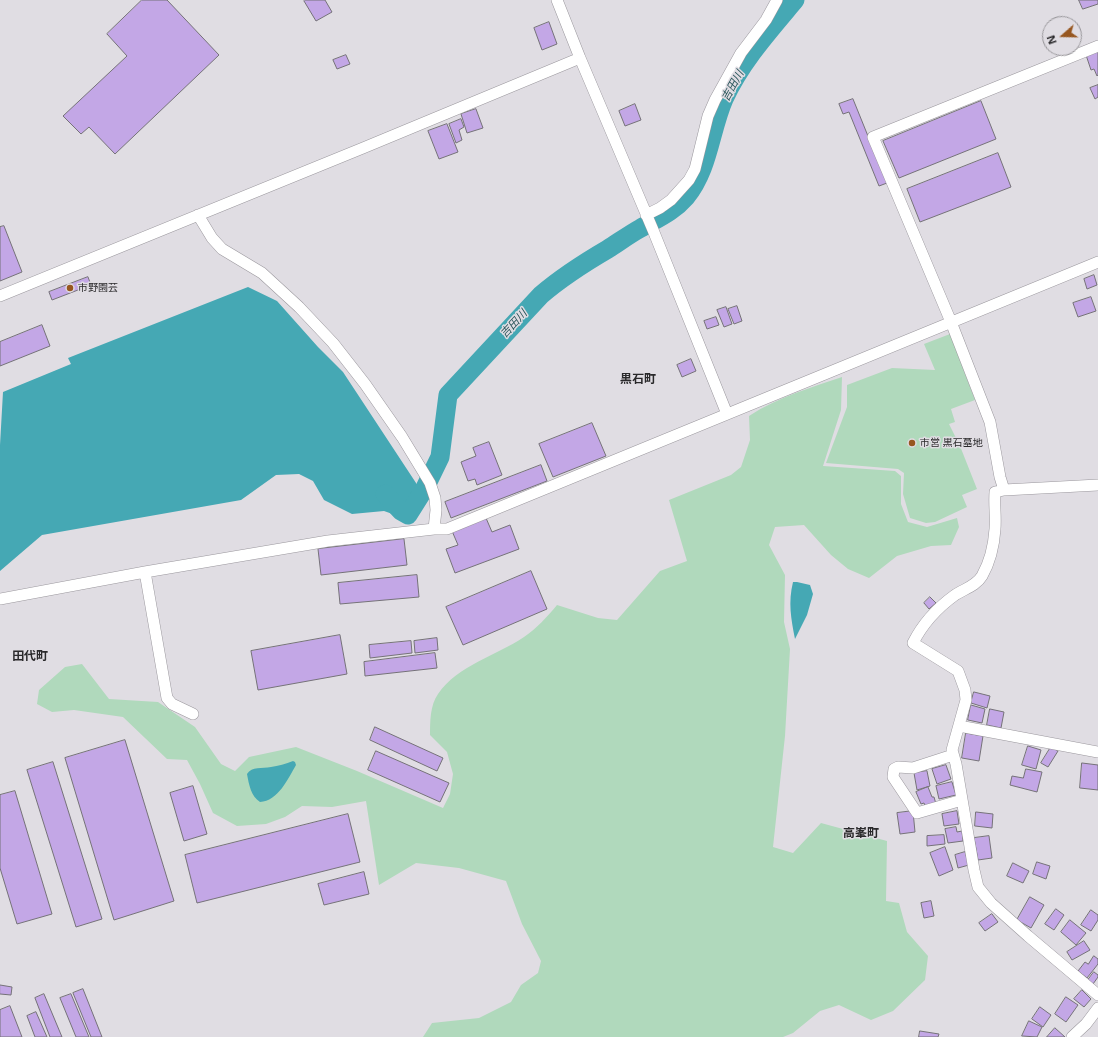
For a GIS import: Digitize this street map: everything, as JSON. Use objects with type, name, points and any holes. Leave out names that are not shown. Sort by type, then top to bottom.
[{"type":"street","points":[[557,0],[653,230],[727,414]]},
{"type":"street","points":[[646,216],[670,200],[689,180],[696,169],[708,116],[715,100],[741,53],[766,20],[777,0]]},
{"type":"street","points":[[1004,490],[1000,478],[990,422],[952,322],[873,137],[1098,46]]},
{"type":"street","points":[[0,296],[580,58]]},
{"type":"street","points":[[198,215],[212,238],[222,249],[262,272],[299,307],[333,342],[365,384],[402,438],[430,483],[435,498],[436,510],[434,529]]},
{"type":"street","points":[[0,600],[145,572],[328,541],[434,529],[447,529],[1098,262]]},
{"type":"street","points":[[1098,485],[1004,490],[995,492],[994,541],[982,575],[978,581],[958,593],[938,609],[928,619],[913,643],[958,671],[965,690],[966,700],[952,750],[978,887],[991,903],[1098,995]]},
{"type":"street","points":[[145,572],[167,698],[172,704],[194,714]]},
{"type":"street","points":[[959,726],[1098,752]]},
{"type":"street","points":[[953,755],[913,768],[898,767],[894,769],[893,777],[917,813],[962,800]]},
{"type":"street","points":[[1072,1037],[1086,1024],[1098,1008]]},
{"type":"green space","points":[[950,334],[975,400],[951,409],[955,422],[949,424],[960,446],[977,489],[962,495],[967,507],[935,522],[926,523],[910,518],[903,494],[904,473],[898,469],[826,463],[847,407],[847,385],[892,368],[935,370],[924,344]]},
{"type":"green space","points":[[842,377],[841,410],[823,466],[895,471],[901,476],[901,504],[908,522],[927,527],[957,518],[959,527],[951,545],[931,546],[897,556],[869,578],[848,569],[831,555],[804,525],[775,527],[769,545],[785,575],[784,622],[790,649],[785,736],[773,847],[793,853],[821,823],[887,841],[886,901],[899,903],[907,932],[928,956],[925,980],[893,1011],[871,1020],[839,1005],[820,1011],[793,1033],[783,1037],[423,1037],[432,1023],[479,1018],[511,1002],[521,985],[538,973],[541,961],[522,924],[506,881],[459,868],[416,863],[379,885],[366,801],[332,807],[302,806],[285,817],[266,824],[237,826],[213,813],[187,760],[167,759],[123,717],[74,710],[52,712],[37,704],[39,690],[65,667],[82,664],[109,699],[158,702],[195,727],[221,764],[235,771],[249,757],[296,747],[357,771],[443,808],[450,794],[453,774],[447,752],[430,735],[430,725],[433,703],[446,684],[467,668],[524,637],[542,622],[557,605],[598,618],[617,620],[660,571],[687,561],[669,500],[731,475],[741,467],[750,440],[749,416],[771,403]]},
{"type":"water","points":[[248,287],[277,301],[318,347],[343,372],[418,486],[401,517],[384,511],[352,514],[324,500],[313,481],[299,474],[276,475],[241,500],[42,535],[0,571],[0,445],[3,392],[71,364],[68,358]]},
{"type":"water","points":[[793,582],[810,585],[813,594],[807,615],[795,639],[790,604]]},
{"type":"water","points":[[293,761],[296,765],[286,783],[277,794],[266,801],[260,802],[254,797],[247,774],[249,771],[268,768]]},
{"type":"building","points":[[142,0],[167,0],[219,55],[115,154],[89,127],[81,134],[63,116],[127,56],[107,34]]},
{"type":"building","points":[[325,0],[332,12],[316,21],[304,1]]},
{"type":"building","points":[[1079,0],[1098,0],[1098,4],[1083,9]]},
{"type":"building","points":[[549,22],[557,44],[542,50],[534,28]]},
{"type":"building","points":[[1098,51],[1097,76],[1094,69],[1091,70],[1086,55]]},
{"type":"building","points":[[346,55],[350,64],[337,69],[333,60]]},
{"type":"building","points":[[1098,85],[1098,97],[1095,99],[1090,88]]},
{"type":"building","points":[[853,99],[887,183],[879,186],[849,112],[843,114],[839,104]]},
{"type":"building","points":[[981,101],[996,139],[899,178],[883,141]]},
{"type":"building","points":[[635,104],[641,120],[625,126],[619,111]]},
{"type":"building","points":[[476,109],[483,128],[467,133],[461,114]]},
{"type":"building","points":[[461,119],[464,127],[459,130],[462,140],[456,143],[449,124]]},
{"type":"building","points":[[447,124],[458,152],[439,159],[428,131]]},
{"type":"building","points":[[998,153],[1011,187],[920,222],[907,189]]},
{"type":"building","points":[[4,226],[22,272],[0,281],[0,227]]},
{"type":"building","points":[[1094,275],[1097,285],[1087,289],[1084,279]]},
{"type":"building","name":"市野園芸","points":[[88,277],[91,285],[52,300],[49,292]]},
{"type":"building","points":[[1091,297],[1096,311],[1078,317],[1073,303]]},
{"type":"building","points":[[737,306],[742,321],[734,324],[728,309]]},
{"type":"building","points":[[726,307],[732,324],[724,327],[717,310]]},
{"type":"building","points":[[716,317],[719,325],[707,329],[704,321]]},
{"type":"building","points":[[42,325],[50,346],[0,366],[0,342]]},
{"type":"building","points":[[691,359],[696,371],[682,377],[677,365]]},
{"type":"building","points":[[592,423],[606,456],[553,477],[539,444]]},
{"type":"building","points":[[489,442],[502,475],[477,485],[475,479],[468,481],[461,462],[476,456],[473,448]]},
{"type":"building","points":[[541,465],[547,481],[451,518],[445,502]]},
{"type":"building","points":[[486,518],[492,532],[510,525],[519,549],[455,573],[446,549],[458,545],[452,531]]},
{"type":"building","points":[[404,539],[407,565],[321,575],[318,549]]},
{"type":"building","points":[[531,571],[547,609],[463,645],[446,607]]},
{"type":"building","points":[[417,575],[419,597],[340,604],[338,583]]},
{"type":"building","points":[[930,597],[936,603],[929,609],[924,603]]},
{"type":"building","points":[[340,635],[347,674],[258,690],[251,651]]},
{"type":"building","points":[[437,638],[438,650],[415,653],[414,641]]},
{"type":"building","points":[[411,641],[412,653],[370,658],[369,645]]},
{"type":"building","points":[[435,653],[437,668],[365,676],[364,662]]},
{"type":"building","points":[[974,692],[990,696],[987,708],[971,703]]},
{"type":"building","points":[[971,705],[985,709],[982,723],[968,720]]},
{"type":"building","points":[[990,709],[1004,712],[1001,728],[987,725]]},
{"type":"building","points":[[375,727],[443,758],[437,771],[370,740]]},
{"type":"building","points":[[966,733],[983,736],[979,761],[962,758]]},
{"type":"building","points":[[125,740],[174,901],[114,920],[65,758]]},
{"type":"building","points":[[1028,746],[1041,750],[1036,769],[1022,765]]},
{"type":"building","points":[[1051,747],[1058,751],[1048,767],[1041,763]]},
{"type":"building","points":[[376,751],[449,783],[440,802],[368,770]]},
{"type":"building","points":[[53,762],[102,919],[76,927],[27,770]]},
{"type":"building","points":[[1082,763],[1098,765],[1098,790],[1080,788]]},
{"type":"building","points":[[946,765],[951,779],[937,784],[932,769]]},
{"type":"building","points":[[1026,769],[1042,772],[1037,792],[1010,785],[1012,776],[1023,778]]},
{"type":"building","points":[[927,771],[930,786],[917,790],[914,773]]},
{"type":"building","points":[[952,782],[956,795],[939,799],[936,786]]},
{"type":"building","points":[[193,786],[207,834],[184,841],[170,793]]},
{"type":"building","points":[[928,787],[936,804],[926,808],[924,803],[921,804],[916,792]]},
{"type":"building","points":[[15,791],[52,914],[17,924],[0,868],[0,795]]},
{"type":"building","points":[[913,811],[915,832],[900,834],[897,813]]},
{"type":"building","points":[[957,811],[959,824],[944,826],[942,814]]},
{"type":"building","points":[[976,812],[993,814],[992,828],[975,826]]},
{"type":"building","points":[[348,814],[360,862],[197,903],[185,855]]},
{"type":"building","points":[[956,827],[957,832],[962,831],[963,841],[948,843],[945,829]]},
{"type":"building","points":[[944,835],[945,844],[927,846],[927,836]]},
{"type":"building","points":[[989,836],[992,858],[978,860],[974,838]]},
{"type":"building","points":[[945,847],[953,870],[939,876],[930,853]]},
{"type":"building","points":[[965,852],[969,865],[958,868],[955,855]]},
{"type":"building","points":[[1037,862],[1050,866],[1046,879],[1033,874]]},
{"type":"building","points":[[1013,863],[1029,871],[1023,883],[1007,876]]},
{"type":"building","points":[[364,872],[369,894],[324,905],[318,884]]},
{"type":"building","points":[[1030,897],[1044,905],[1031,928],[1017,920]]},
{"type":"building","points":[[931,901],[934,916],[924,918],[921,903]]},
{"type":"building","points":[[1056,909],[1064,915],[1054,930],[1045,924]]},
{"type":"building","points":[[1091,910],[1098,915],[1098,920],[1091,931],[1081,925]]},
{"type":"building","points":[[992,914],[998,922],[985,931],[979,923]]},
{"type":"building","points":[[1070,920],[1086,933],[1076,945],[1061,932]]},
{"type":"building","points":[[1084,941],[1090,950],[1072,960],[1067,952]]},
{"type":"building","points":[[1094,956],[1098,959],[1098,964],[1087,978],[1078,971],[1085,962],[1088,964]]},
{"type":"building","points":[[1094,972],[1098,975],[1098,977],[1093,984],[1088,980]]},
{"type":"building","points":[[0,985],[12,987],[11,995],[0,994]]},
{"type":"building","points":[[83,989],[102,1037],[91,1037],[73,993]]},
{"type":"building","points":[[1082,990],[1091,999],[1084,1007],[1074,999]]},
{"type":"building","points":[[44,994],[62,1037],[50,1037],[35,998]]},
{"type":"building","points":[[71,994],[89,1037],[76,1037],[60,998]]},
{"type":"building","points":[[1066,997],[1078,1005],[1066,1022],[1055,1014]]},
{"type":"building","points":[[10,1006],[22,1037],[0,1037],[0,1010]]},
{"type":"building","points":[[1040,1007],[1051,1015],[1043,1027],[1032,1019]]},
{"type":"building","points":[[36,1012],[47,1037],[35,1037],[27,1016]]},
{"type":"building","points":[[1029,1021],[1042,1027],[1037,1037],[1022,1036]]},
{"type":"building","points":[[1055,1028],[1065,1037],[1047,1037]]},
{"type":"building","points":[[920,1031],[939,1034],[938,1037],[919,1037]]},
{"type":"waterway","name":"吉田川","points":[[385,494],[401,511],[408,515],[425,488],[440,457],[448,395],[541,295],[582,265],[671,211],[686,197],[700,174],[719,111],[731,85],[756,47],[795,0]]},
{"type":"place","name":"市野園芸","points":[[70,288]]},
{"type":"place","name":"市営 黒石墓地","points":[[912,443]]},
{"type":"district","name":"黒石町","points":[[638,380]]},
{"type":"district","name":"田代町","points":[[30,657]]},
{"type":"district","name":"高峯町","points":[[861,834]]}]
